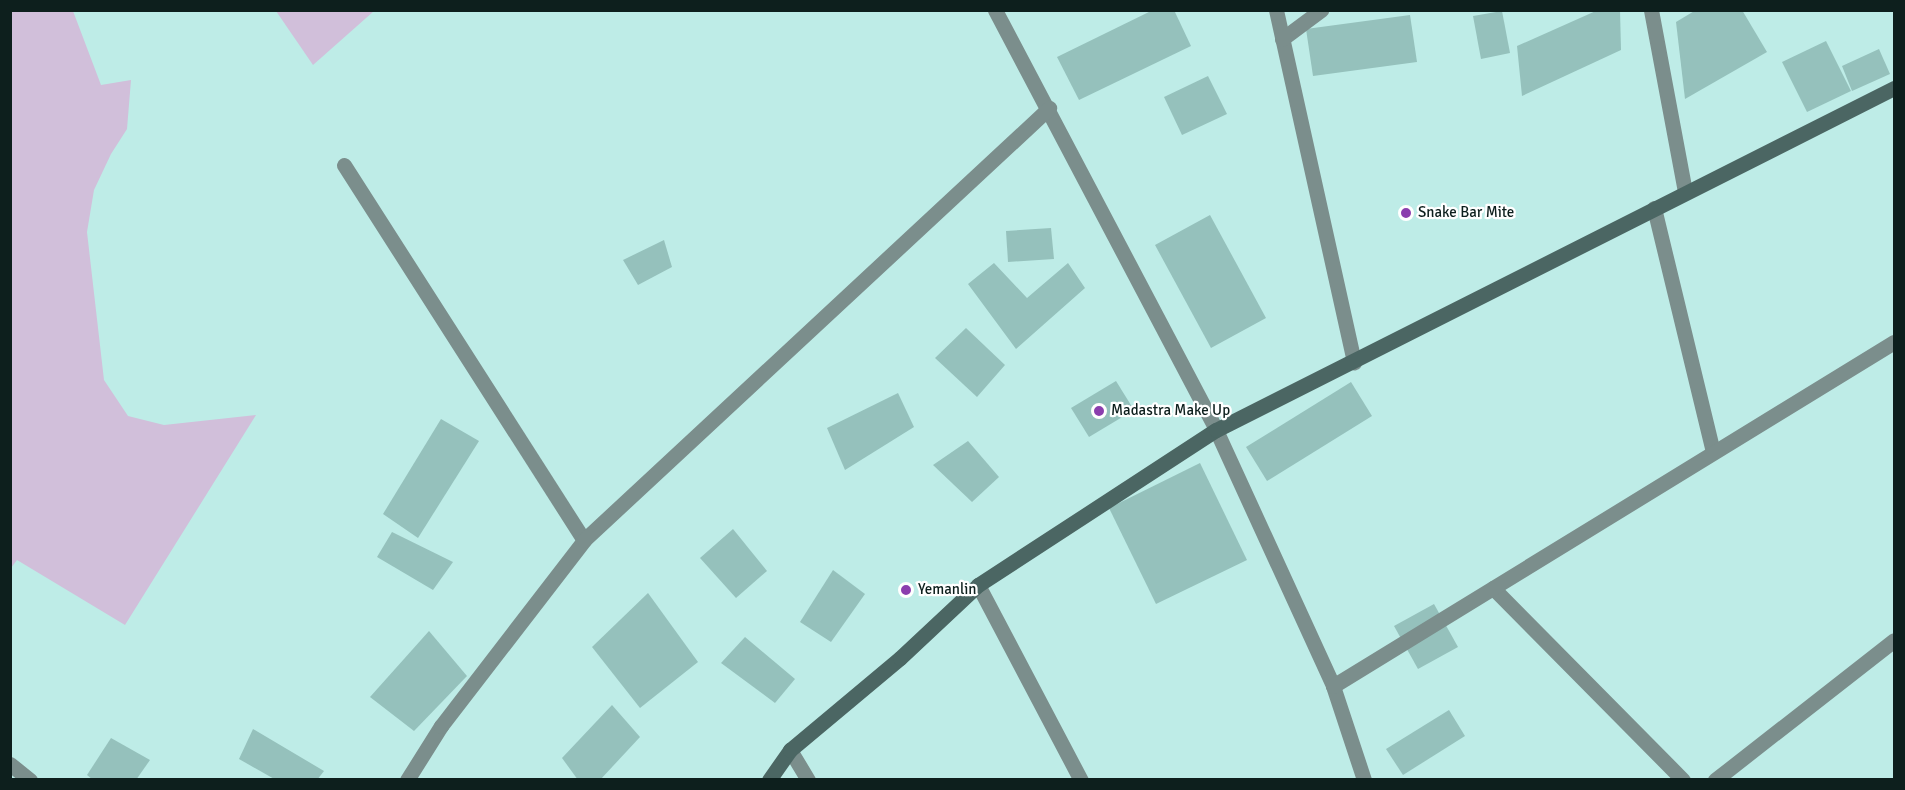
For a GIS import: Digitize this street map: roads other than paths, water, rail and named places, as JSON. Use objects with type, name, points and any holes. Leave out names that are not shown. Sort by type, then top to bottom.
[{"type":"street","points":[[995,10],[1049,108],[1216,430],[1333,686],[1365,780]]},
{"type":"street","points":[[1276,10],[1354,363]]},
{"type":"street","points":[[1282,39],[1321,10]]},
{"type":"street","points":[[1651,10],[1685,191]]},
{"type":"street","points":[[769,780],[790,750],[900,658],[978,585],[1216,430],[1354,363],[1685,191],[1894,88]]},
{"type":"street","points":[[407,780],[441,726],[584,540],[1049,108]]},
{"type":"street","points":[[344,165],[584,540]]},
{"type":"street","points":[[1654,208],[1713,452]]},
{"type":"street","points":[[1333,686],[1894,342]]},
{"type":"street","points":[[978,585],[1081,780]]},
{"type":"street","points":[[1493,588],[1683,780]]},
{"type":"street","points":[[1715,780],[1894,640]]},
{"type":"street","points":[[790,750],[808,780]]},
{"type":"street","points":[[10,764],[30,780]]},
{"type":"place","name":"Snake Bar Mite","points":[[1406,213]]},
{"type":"place","name":"Madastra Make Up","points":[[1099,411]]},
{"type":"place","name":"Yemanlin","points":[[906,590]]}]
